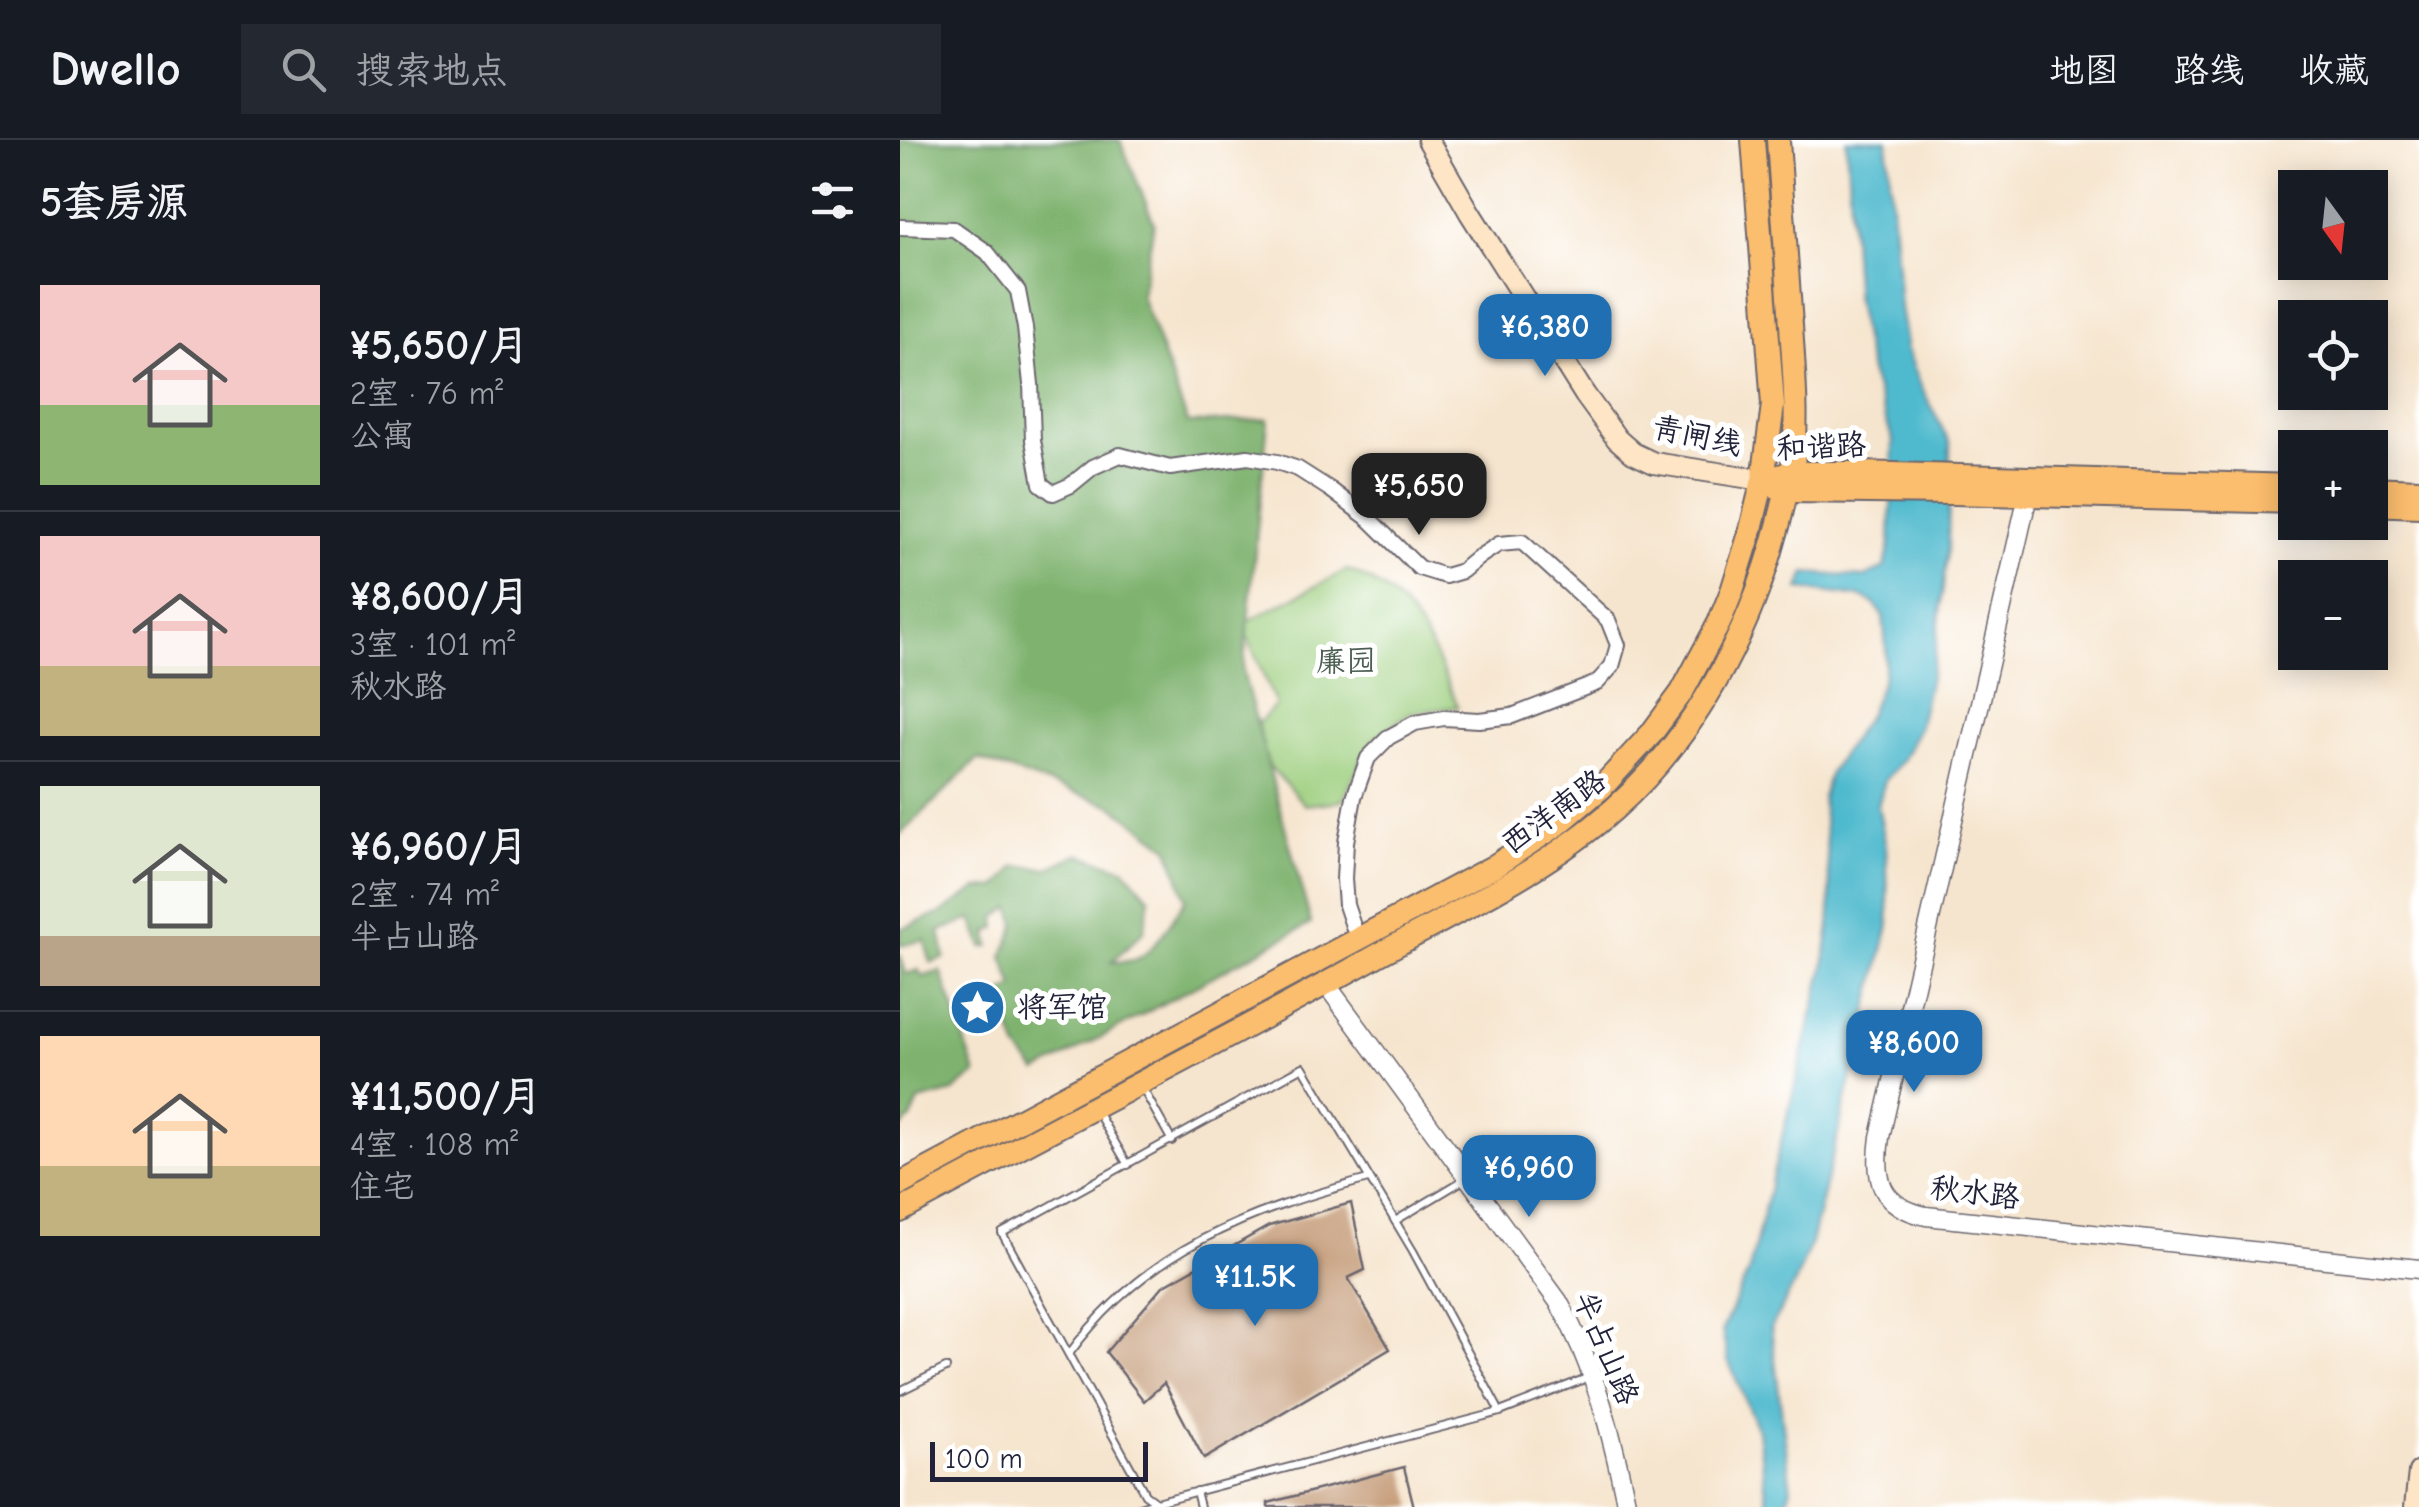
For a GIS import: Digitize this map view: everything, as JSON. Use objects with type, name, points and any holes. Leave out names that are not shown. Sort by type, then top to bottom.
[{"type":"main road","name":"青闸线","points":[[1428,140],[1585,395],[1618,440],[1632,454],[1654,462],[1763,480]]},
{"type":"main road","name":"西洋南路","points":[[900,1184],[1494,867],[1602,787],[1651,734],[1682,692],[1719,623],[1750,533],[1763,480],[1772,405],[1753,140]]},
{"type":"main road","name":"西洋南路","points":[[900,1211],[1520,876],[1614,810],[1658,764],[1683,730],[1749,616],[1776,537],[1789,482],[1796,403],[1778,140]]},
{"type":"main road","name":"和谐路","points":[[1763,480],[2278,486]]},
{"type":"main road","name":"和谐路","points":[[1953,484],[2028,495],[2278,502]]},
{"type":"main road","points":[[2388,492],[2415,498]]},
{"type":"main road","points":[[2388,502],[2415,498]]},
{"type":"main road","points":[[2415,1507],[2419,1472]]},
{"type":"street","points":[[900,227],[954,229],[987,252],[1018,291],[1033,440],[1042,484],[1053,493],[1120,455],[1170,468],[1248,457],[1278,462],[1298,469],[1356,510],[1419,568],[1445,576],[1462,571],[1499,544],[1522,542],[1608,620],[1618,644],[1612,666],[1597,684],[1512,716],[1414,722],[1389,737],[1368,758],[1354,797],[1346,842],[1346,904],[1357,938]]},
{"type":"street","name":"秋水路","points":[[2028,495],[1884,1122],[1878,1153],[1882,1189],[1902,1209],[1926,1216],[2419,1269]]},
{"type":"street","name":"半占山路","points":[[1326,984],[1558,1301],[1594,1376],[1610,1428],[1626,1507]]},
{"type":"lane","points":[[1156,1502],[1145,1494],[1002,1233],[1303,1067],[1395,1221],[1500,1412]]},
{"type":"lane","points":[[1139,1082],[1172,1140]]},
{"type":"lane","points":[[1094,1106],[1128,1165]]},
{"type":"lane","points":[[1395,1221],[1467,1178]]},
{"type":"lane","points":[[1068,1354],[1120,1297],[1168,1258],[1224,1226],[1368,1179]]},
{"type":"lane","points":[[900,1390],[946,1368]]},
{"type":"lane","points":[[1139,1507],[1500,1412],[1594,1376]]},
{"type":"lane","points":[[1196,1492],[1200,1507]]},
{"type":"green space","points":[[900,140],[1120,140],[1154,223],[1141,296],[1188,423],[1268,419],[1243,672],[1311,923],[1037,1072],[1017,1048],[999,995],[1014,987],[1003,957],[1016,924],[1011,908],[996,917],[997,928],[988,932],[990,946],[983,947],[972,919],[940,931],[945,958],[931,963],[924,940],[900,946],[900,929],[941,913],[977,889],[998,887],[1016,866],[1049,868],[1078,854],[1124,868],[1150,898],[1144,931],[1112,962],[1131,961],[1144,955],[1186,899],[1169,848],[1113,806],[978,759],[900,835]]},
{"type":"green space","name":"廉园","points":[[1347,570],[1389,593],[1405,608],[1429,643],[1458,707],[1410,713],[1371,741],[1342,801],[1305,805],[1244,738],[1276,705],[1242,624]]},
{"type":"green space","points":[[900,954],[906,974],[919,970],[922,977],[941,971],[976,1074],[953,1092],[919,1101],[911,1119],[900,1129]]},
{"type":"water","points":[[1846,140],[1887,140],[1907,350],[1950,444],[1948,545],[1935,656],[1918,729],[1903,759],[1885,780],[1878,806],[1886,846],[1889,925],[1811,1243],[1771,1328],[1791,1488],[1784,1507],[1768,1507],[1758,1431],[1728,1360],[1722,1330],[1749,1271],[1824,967],[1830,888],[1822,798],[1830,772],[1868,715],[1883,679],[1886,649],[1883,616],[1874,604],[1862,597],[1799,589],[1806,573],[1865,577],[1885,567],[1890,543],[1893,441],[1870,372],[1856,302]]},
{"type":"building","points":[[1351,1203],[1365,1270],[1348,1278],[1390,1349],[1204,1459],[1164,1383],[1144,1401],[1106,1352],[1163,1286],[1269,1226]]},
{"type":"building","points":[[1404,1467],[1414,1507],[1268,1507],[1268,1503]]},
{"type":"place","name":"将军馆","points":[[978,1007]]}]
